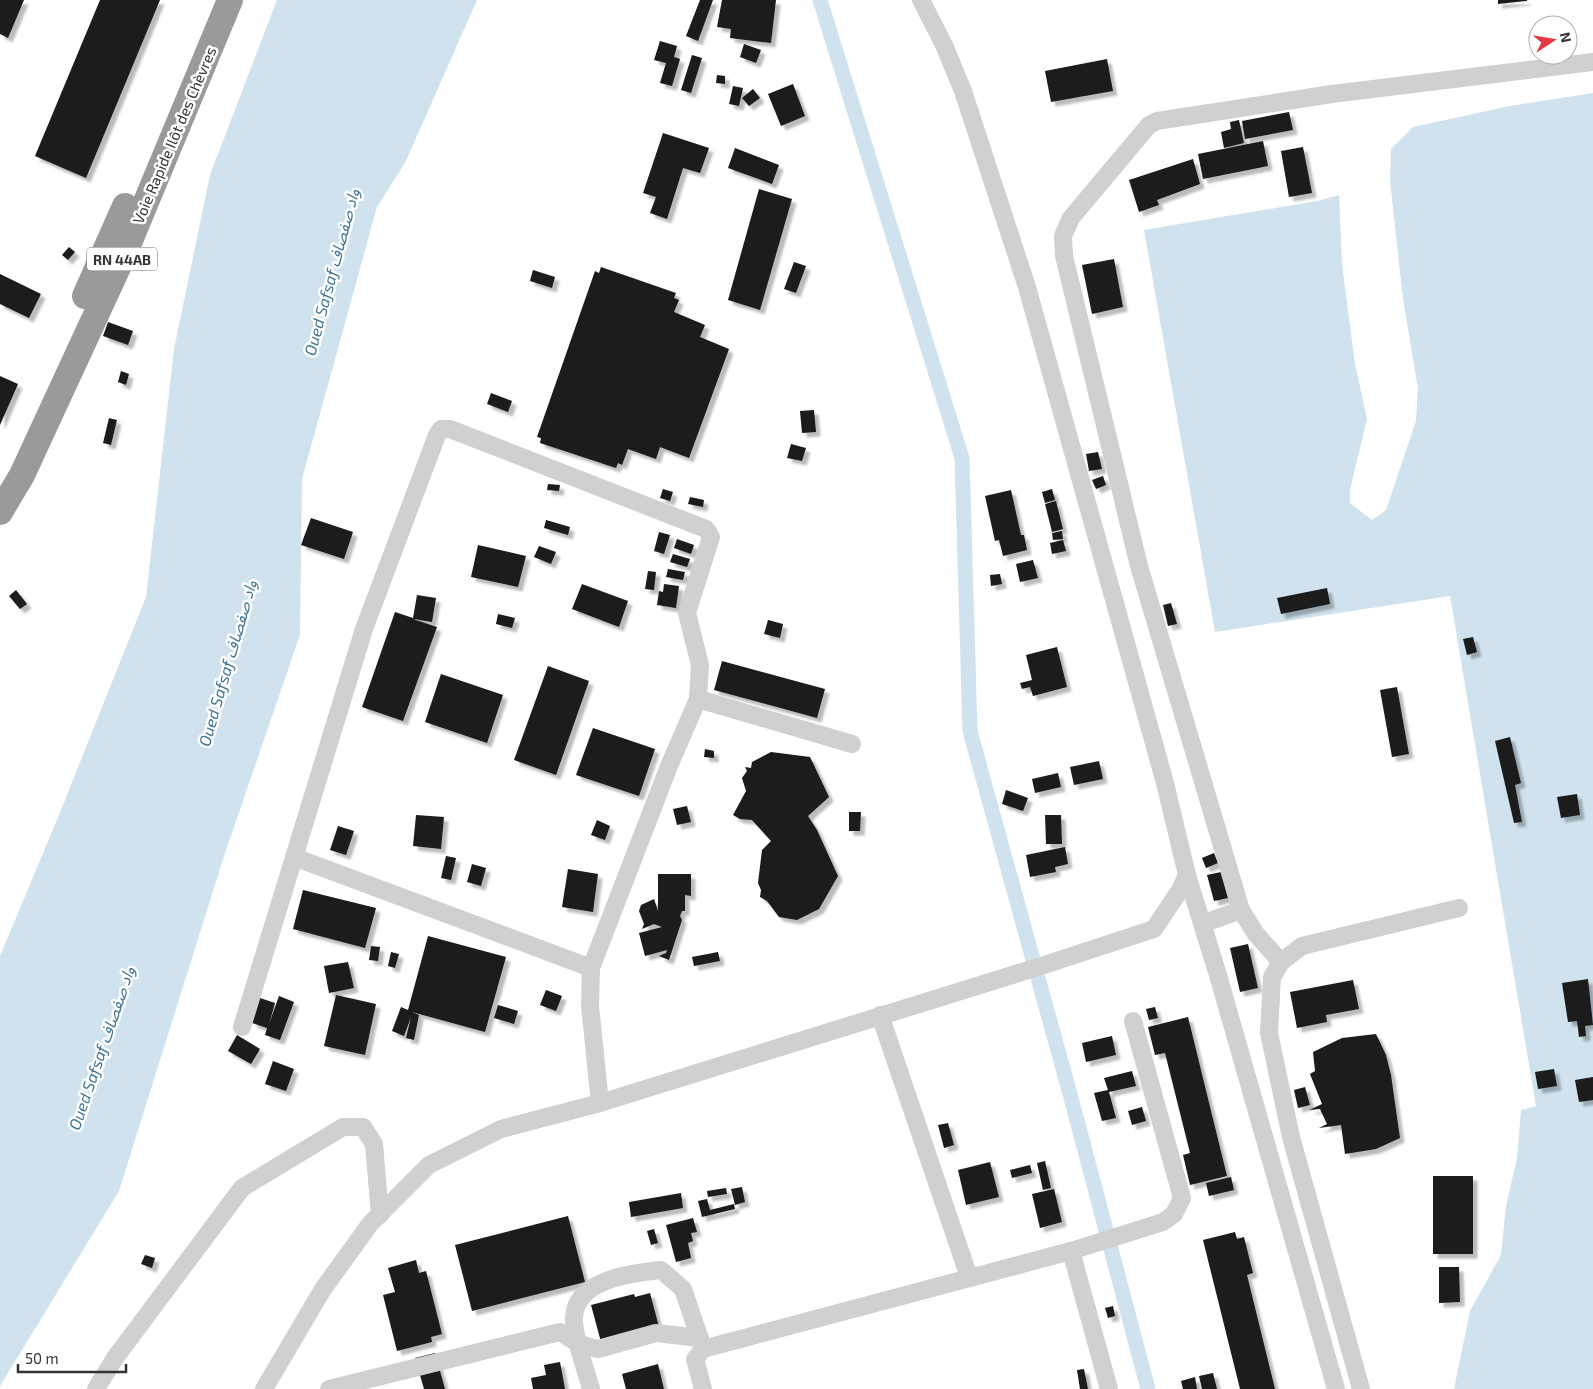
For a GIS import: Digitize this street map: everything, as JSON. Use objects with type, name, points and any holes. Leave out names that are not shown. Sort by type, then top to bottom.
[{"type":"highway","name":"Voie Rapide Ilôt des Chèvres","points":[[0,478],[114,231],[212,0]]},
{"type":"highway","name":"Voie Rapide Ilôt des Chèvres","points":[[0,512],[22,474],[126,250],[230,0]]},
{"type":"lane","points":[[921,0],[944,45],[963,91],[1027,287],[1165,783],[1187,875],[1336,1389]]},
{"type":"lane","points":[[1281,962],[1256,934],[1241,910],[1139,566],[1064,256],[1063,236],[1065,230],[1071,218],[1149,125],[1157,121],[1332,94],[1593,62]]},
{"type":"lane","points":[[242,1027],[364,629],[441,430],[450,429],[706,529],[711,537],[687,613],[700,665],[698,699],[669,766],[591,968],[590,1006],[600,1104]]},
{"type":"lane","points":[[698,699],[852,744]]},
{"type":"lane","points":[[294,857],[591,968]]},
{"type":"lane","points":[[264,1389],[323,1289],[370,1224],[429,1165],[501,1129],[600,1104],[1154,929],[1180,890],[1187,875]]},
{"type":"lane","points":[[1361,1389],[1291,1137],[1269,1033],[1272,977],[1281,962],[1302,946],[1459,908]]},
{"type":"lane","points":[[1202,924],[1241,910]]},
{"type":"lane","points":[[880,1015],[969,1277]]},
{"type":"lane","points":[[329,1389],[560,1332],[579,1344],[598,1349],[656,1333],[701,1343],[1071,1251],[1163,1222],[1174,1214],[1182,1198],[1133,1021]]},
{"type":"lane","points":[[96,1389],[115,1358],[242,1188],[343,1127],[363,1127],[374,1144],[380,1215]]},
{"type":"lane","points":[[1071,1251],[1109,1389]]},
{"type":"lane","points":[[591,1389],[574,1317],[582,1297],[603,1281],[626,1274],[661,1270],[683,1289],[701,1343],[695,1359],[703,1389]]},
{"type":"water","name":"Oued Safsaf واد صفصاف","points":[[277,0],[477,0],[405,163],[377,207],[302,479],[300,635],[224,856],[119,1191],[0,1386],[0,956],[59,815],[146,597],[174,349],[210,175]]},
{"type":"water","points":[[1593,93],[1593,1389],[1454,1389],[1470,1311],[1501,1255],[1506,1206],[1517,1158],[1521,1110],[1536,1106],[1450,596],[1215,632],[1144,230],[1317,201],[1339,195],[1342,264],[1355,364],[1367,419],[1350,490],[1350,503],[1372,520],[1386,510],[1416,421],[1418,388],[1403,299],[1390,181],[1391,149],[1413,127],[1510,106]]},
{"type":"building","points":[[0,0],[24,0],[8,38],[0,34]]},
{"type":"building","points":[[100,0],[160,0],[86,178],[35,156]]},
{"type":"building","points":[[700,0],[713,0],[698,41],[686,36]]},
{"type":"building","points":[[722,0],[776,0],[771,43],[730,38],[731,29],[717,27]]},
{"type":"building","points":[[1498,0],[1527,0],[1527,1],[1498,4]]},
{"type":"building","points":[[660,41],[677,46],[674,57],[680,59],[672,86],[660,83],[666,63],[654,60]]},
{"type":"building","points":[[744,44],[761,50],[756,63],[740,57]]},
{"type":"building","points":[[692,55],[702,58],[691,93],[681,90]]},
{"type":"building","points":[[1107,59],[1113,91],[1051,102],[1045,71]]},
{"type":"building","points":[[717,75],[725,76],[725,84],[716,83]]},
{"type":"building","points":[[793,84],[805,116],[781,126],[768,94]]},
{"type":"building","points":[[733,86],[743,88],[739,106],[729,104]]},
{"type":"building","points":[[753,89],[760,98],[749,106],[742,98]]},
{"type":"building","points":[[1289,112],[1293,130],[1245,139],[1242,121]]},
{"type":"building","points":[[1239,120],[1244,143],[1224,148],[1221,132],[1231,129],[1230,122]]},
{"type":"building","points":[[663,133],[709,148],[700,173],[683,168],[667,219],[650,213],[656,197],[643,193]]},
{"type":"building","points":[[1263,141],[1268,166],[1203,179],[1198,154]]},
{"type":"building","points":[[1303,147],[1312,193],[1289,197],[1281,151]]},
{"type":"building","points":[[735,148],[779,165],[772,184],[728,168]]},
{"type":"building","points":[[1193,159],[1200,184],[1157,200],[1159,205],[1139,212],[1129,180]]},
{"type":"building","points":[[759,189],[792,199],[760,310],[728,300]]},
{"type":"building","points":[[69,247],[75,252],[68,260],[62,255]]},
{"type":"building","points":[[1114,259],[1123,307],[1092,314],[1082,265]]},
{"type":"building","points":[[794,262],[806,266],[796,293],[784,289]]},
{"type":"building","points":[[601,267],[676,293],[674,298],[679,300],[674,312],[705,325],[700,337],[729,349],[689,458],[660,447],[656,459],[628,449],[622,465],[618,463],[616,468],[540,443],[541,438],[537,437],[595,271],[599,273]]},
{"type":"building","points":[[533,270],[555,277],[552,288],[530,281]]},
{"type":"building","points":[[0,274],[41,294],[29,318],[0,304]]},
{"type":"building","points":[[108,322],[133,331],[128,345],[103,336]]},
{"type":"building","points":[[121,371],[129,374],[126,385],[118,382]]},
{"type":"building","points":[[0,376],[18,384],[0,425]]},
{"type":"building","points":[[491,393],[512,401],[508,412],[487,404]]},
{"type":"building","points":[[814,410],[816,432],[802,433],[800,411]]},
{"type":"building","points":[[109,418],[117,420],[111,445],[103,443]]},
{"type":"building","points":[[791,444],[806,448],[802,461],[787,458]]},
{"type":"building","points":[[1098,452],[1102,469],[1089,471],[1086,454]]},
{"type":"building","points":[[1103,476],[1106,485],[1096,489],[1092,480]]},
{"type":"building","points":[[548,484],[560,485],[559,491],[547,490]]},
{"type":"building","points":[[663,489],[673,492],[670,501],[660,498]]},
{"type":"building","points":[[1052,489],[1055,500],[1045,503],[1042,492]]},
{"type":"building","points":[[1011,490],[1021,535],[1024,535],[1027,550],[1003,556],[999,540],[995,541],[985,496]]},
{"type":"building","points":[[690,497],[704,500],[703,507],[688,504]]},
{"type":"building","points":[[1056,501],[1063,529],[1052,532],[1045,504]]},
{"type":"building","points":[[311,518],[353,532],[344,559],[301,545]]},
{"type":"building","points":[[546,520],[570,527],[568,535],[544,528]]},
{"type":"building","points":[[1062,531],[1063,539],[1053,540],[1052,533]]},
{"type":"building","points":[[659,532],[670,535],[664,554],[654,551]]},
{"type":"building","points":[[677,539],[694,545],[691,554],[674,548]]},
{"type":"building","points":[[1063,540],[1066,551],[1052,554],[1050,543]]},
{"type":"building","points":[[478,545],[526,556],[518,587],[471,577]]},
{"type":"building","points":[[539,546],[556,552],[551,564],[534,557]]},
{"type":"building","points":[[673,554],[690,559],[687,567],[670,562]]},
{"type":"building","points":[[1033,560],[1038,578],[1020,582],[1016,564]]},
{"type":"building","points":[[668,569],[685,572],[683,580],[666,577]]},
{"type":"building","points":[[648,571],[656,572],[654,590],[645,589]]},
{"type":"building","points":[[1000,574],[1002,584],[991,586],[990,575]]},
{"type":"building","points":[[582,584],[628,601],[619,627],[572,609]]},
{"type":"building","points":[[664,584],[679,586],[676,608],[657,605],[659,591],[663,592]]},
{"type":"building","points":[[1327,588],[1330,604],[1281,614],[1277,598]]},
{"type":"building","points":[[16,590],[27,604],[20,609],[9,596]]},
{"type":"building","points":[[417,595],[436,598],[432,622],[413,619],[437,627],[403,721],[362,707],[395,612],[413,618]]},
{"type":"building","points":[[1171,603],[1177,624],[1168,626],[1163,605]]},
{"type":"building","points":[[498,614],[515,618],[512,628],[496,624]]},
{"type":"building","points":[[768,620],[783,624],[780,638],[764,634]]},
{"type":"building","points":[[1473,637],[1477,652],[1467,655],[1463,639]]},
{"type":"building","points":[[1057,647],[1067,687],[1033,696],[1030,687],[1022,689],[1020,683],[1032,680],[1026,655]]},
{"type":"building","points":[[722,661],[825,689],[817,718],[714,690]]},
{"type":"building","points":[[548,666],[589,681],[556,775],[514,760]]},
{"type":"building","points":[[441,674],[503,695],[487,743],[425,722]]},
{"type":"building","points":[[1397,687],[1409,754],[1392,757],[1380,690]]},
{"type":"building","points":[[593,728],[655,749],[639,796],[576,775]]},
{"type":"building","points":[[1510,737],[1521,783],[1515,785],[1522,822],[1514,823],[1495,741]]},
{"type":"building","points":[[705,749],[714,751],[714,758],[704,757]]},
{"type":"building","points":[[771,752],[810,757],[829,797],[808,816],[817,830],[838,876],[819,909],[797,920],[779,917],[767,901],[760,897],[761,890],[758,883],[762,850],[771,841],[752,820],[740,819],[733,815],[746,791],[742,778],[747,771],[745,767],[751,768],[752,762]]},
{"type":"building","points":[[1099,761],[1103,779],[1074,785],[1070,767]]},
{"type":"building","points":[[1058,773],[1061,787],[1035,793],[1032,779]]},
{"type":"building","points":[[1006,790],[1028,798],[1023,811],[1002,804]]},
{"type":"building","points":[[1577,794],[1580,815],[1561,818],[1557,797]]},
{"type":"building","points":[[687,806],[691,822],[677,825],[673,809]]},
{"type":"building","points":[[849,812],[861,812],[860,831],[849,831]]},
{"type":"building","points":[[416,815],[444,817],[441,849],[413,846]]},
{"type":"building","points":[[1045,815],[1061,815],[1062,844],[1046,844]]},
{"type":"building","points":[[597,820],[610,826],[605,840],[591,835]]},
{"type":"building","points":[[338,826],[354,831],[346,855],[330,850]]},
{"type":"building","points":[[1065,847],[1068,864],[1055,867],[1056,872],[1030,877],[1026,855]]},
{"type":"building","points":[[1214,853],[1218,863],[1206,868],[1202,858]]},
{"type":"building","points":[[446,856],[456,858],[451,880],[441,878]]},
{"type":"building","points":[[472,864],[486,868],[481,886],[467,882]]},
{"type":"building","points":[[568,869],[598,874],[593,912],[562,907]]},
{"type":"building","points":[[1221,872],[1228,898],[1214,901],[1207,875]]},
{"type":"building","points":[[658,874],[691,874],[691,896],[685,895],[685,911],[682,911],[680,916],[682,920],[669,960],[659,956],[666,953],[667,950],[645,956],[639,933],[662,927],[654,924],[642,929],[644,924],[639,911],[641,905],[654,899],[658,911]]},
{"type":"building","points":[[303,890],[376,908],[365,948],[293,929]]},
{"type":"building","points":[[428,936],[506,957],[485,1032],[412,1012],[419,1015],[414,1040],[406,1038],[411,1017],[404,1036],[392,1031],[401,1007],[408,1010]]},
{"type":"building","points":[[1248,944],[1258,988],[1240,992],[1230,948]]},
{"type":"building","points":[[371,946],[380,947],[378,961],[369,960]]},
{"type":"building","points":[[391,952],[399,954],[395,968],[388,966]]},
{"type":"building","points":[[718,952],[720,961],[694,966],[692,957]]},
{"type":"building","points":[[348,962],[354,988],[329,993],[324,966]]},
{"type":"building","points":[[1588,979],[1593,1025],[1585,1026],[1586,1036],[1579,1037],[1577,1021],[1568,1022],[1562,983]]},
{"type":"building","points":[[1353,980],[1359,1009],[1326,1015],[1327,1022],[1297,1028],[1290,992]]},
{"type":"building","points":[[546,990],[562,996],[556,1011],[540,1005]]},
{"type":"building","points":[[336,995],[376,1004],[365,1055],[324,1046]]},
{"type":"building","points":[[279,996],[294,1002],[280,1040],[265,1035],[267,1028],[252,1023],[260,998],[275,1003],[269,1024]]},
{"type":"building","points":[[498,1005],[518,1011],[514,1024],[494,1018]]},
{"type":"building","points":[[1155,1007],[1158,1018],[1149,1020],[1146,1009]]},
{"type":"building","points":[[1188,1017],[1227,1176],[1190,1185],[1183,1155],[1190,1153],[1165,1053],[1155,1055],[1148,1027]]},
{"type":"building","points":[[1376,1034],[1386,1055],[1391,1075],[1400,1138],[1376,1149],[1345,1154],[1341,1125],[1319,1128],[1327,1124],[1320,1109],[1309,1110],[1322,1104],[1310,1074],[1315,1071],[1313,1052],[1342,1038]]},
{"type":"building","points":[[237,1035],[260,1049],[251,1064],[228,1051]]},
{"type":"building","points":[[1112,1036],[1116,1055],[1086,1062],[1082,1043]]},
{"type":"building","points":[[273,1061],[294,1069],[286,1091],[265,1084]]},
{"type":"building","points":[[1554,1069],[1557,1086],[1538,1089],[1535,1072]]},
{"type":"building","points":[[1132,1071],[1136,1086],[1109,1092],[1116,1118],[1102,1121],[1094,1093],[1108,1090],[1104,1078]]},
{"type":"building","points":[[1593,1077],[1593,1100],[1579,1102],[1575,1080]]},
{"type":"building","points":[[1305,1087],[1310,1105],[1298,1108],[1294,1090]]},
{"type":"building","points":[[1142,1107],[1146,1121],[1132,1125],[1128,1111]]},
{"type":"building","points":[[948,1123],[954,1145],[944,1148],[938,1125]]},
{"type":"building","points":[[1045,1161],[1051,1188],[1043,1190],[1037,1163]]},
{"type":"building","points":[[990,1162],[999,1197],[966,1205],[958,1170]]},
{"type":"building","points":[[1030,1165],[1032,1173],[1012,1178],[1010,1170]]},
{"type":"building","points":[[1433,1176],[1473,1176],[1473,1254],[1433,1254]]},
{"type":"building","points":[[1231,1177],[1234,1190],[1209,1196],[1206,1183]]},
{"type":"building","points":[[742,1187],[745,1202],[735,1205],[731,1189]]},
{"type":"building","points":[[726,1188],[727,1194],[708,1197],[707,1191]]},
{"type":"building","points":[[1054,1189],[1062,1222],[1040,1228],[1032,1194]]},
{"type":"building","points":[[681,1193],[683,1208],[631,1217],[629,1202]]},
{"type":"building","points":[[707,1199],[710,1210],[734,1204],[735,1209],[702,1217],[698,1201]]},
{"type":"building","points":[[568,1216],[585,1282],[472,1311],[455,1245]]},
{"type":"building","points":[[693,1218],[697,1232],[691,1233],[693,1241],[688,1243],[691,1258],[676,1262],[666,1225]]},
{"type":"building","points":[[654,1229],[658,1243],[651,1245],[647,1231]]},
{"type":"building","points":[[1235,1232],[1237,1239],[1244,1237],[1253,1273],[1247,1275],[1275,1389],[1240,1389],[1203,1240]]},
{"type":"building","points":[[145,1255],[155,1258],[152,1268],[141,1264]]},
{"type":"building","points":[[416,1260],[419,1273],[426,1271],[442,1334],[431,1337],[432,1342],[397,1351],[383,1295],[395,1292],[388,1268]]},
{"type":"building","points":[[1439,1267],[1459,1267],[1460,1302],[1439,1303]]},
{"type":"building","points":[[650,1293],[659,1327],[601,1342],[591,1305],[634,1294],[635,1297]]},
{"type":"building","points":[[1113,1306],[1115,1316],[1108,1318],[1105,1308]]},
{"type":"building","points":[[435,1353],[445,1389],[424,1389],[415,1358]]},
{"type":"building","points":[[560,1362],[565,1389],[533,1389],[531,1378],[546,1375],[544,1365]]},
{"type":"building","points":[[658,1364],[664,1389],[626,1389],[622,1374]]},
{"type":"building","points":[[1084,1369],[1088,1389],[1080,1389],[1077,1370]]},
{"type":"building","points":[[1213,1373],[1217,1389],[1202,1389],[1199,1376]]},
{"type":"building","points":[[1195,1377],[1197,1389],[1183,1389],[1181,1381]]},
{"type":"waterway","points":[[820,0],[962,458],[970,731],[1070,1094],[1148,1389]]}]
